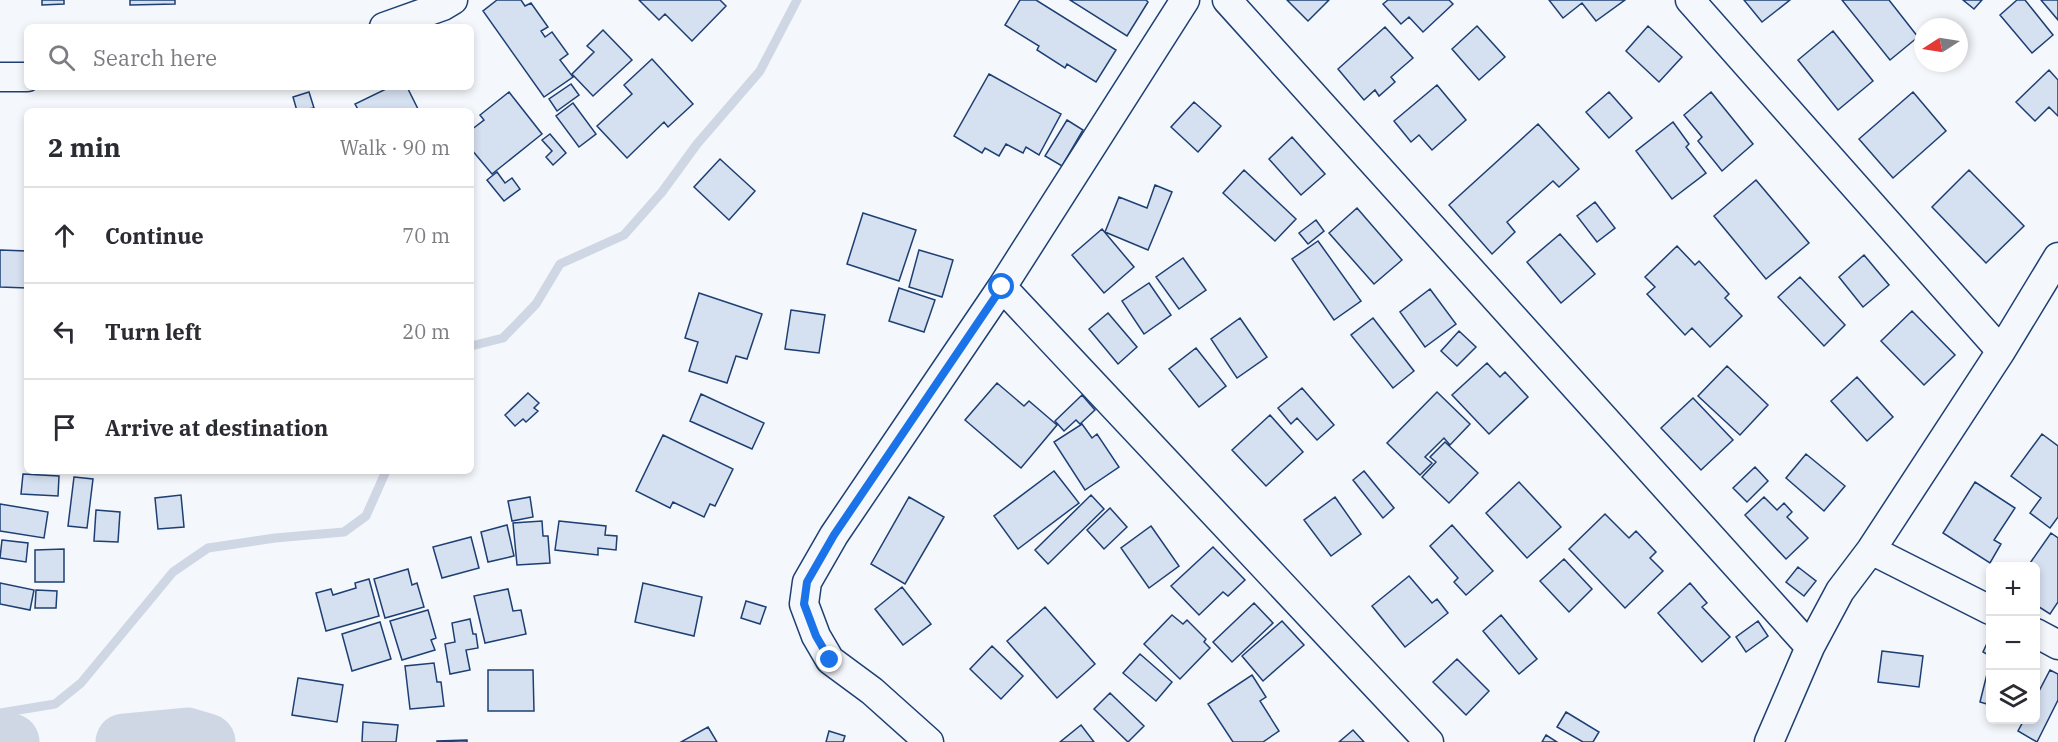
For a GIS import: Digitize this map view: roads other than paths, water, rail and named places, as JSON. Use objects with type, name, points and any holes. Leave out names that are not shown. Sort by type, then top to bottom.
[{"type":"street","points":[[392,24],[443,6],[453,0]]},
{"type":"street","points":[[929,742],[872,691],[830,660],[816,636],[804,604],[807,582],[834,535],[1002,287],[1185,0]]},
{"type":"street","points":[[1227,0],[1810,647]]},
{"type":"street","points":[[1690,0],[2001,351]]},
{"type":"street","points":[[0,77],[24,77]]},
{"type":"street","points":[[1769,742],[1810,647],[1840,591],[1870,550],[2056,265]]},
{"type":"street","points":[[1002,287],[1429,742]]},
{"type":"street","points":[[1870,550],[1986,608]]},
{"type":"street","points":[[2040,635],[2058,645]]},
{"type":"waterway","points":[[474,345],[503,338],[536,304],[560,264],[624,235],[662,192],[697,144],[760,71],[797,0]]},
{"type":"waterway","points":[[0,713],[55,704],[81,683],[173,572],[208,548],[275,538],[344,532],[366,516],[385,474]]},
{"type":"waterway","points":[[124,742],[187,736],[207,742]]},
{"type":"waterway","points":[[0,741],[11,742]]}]
